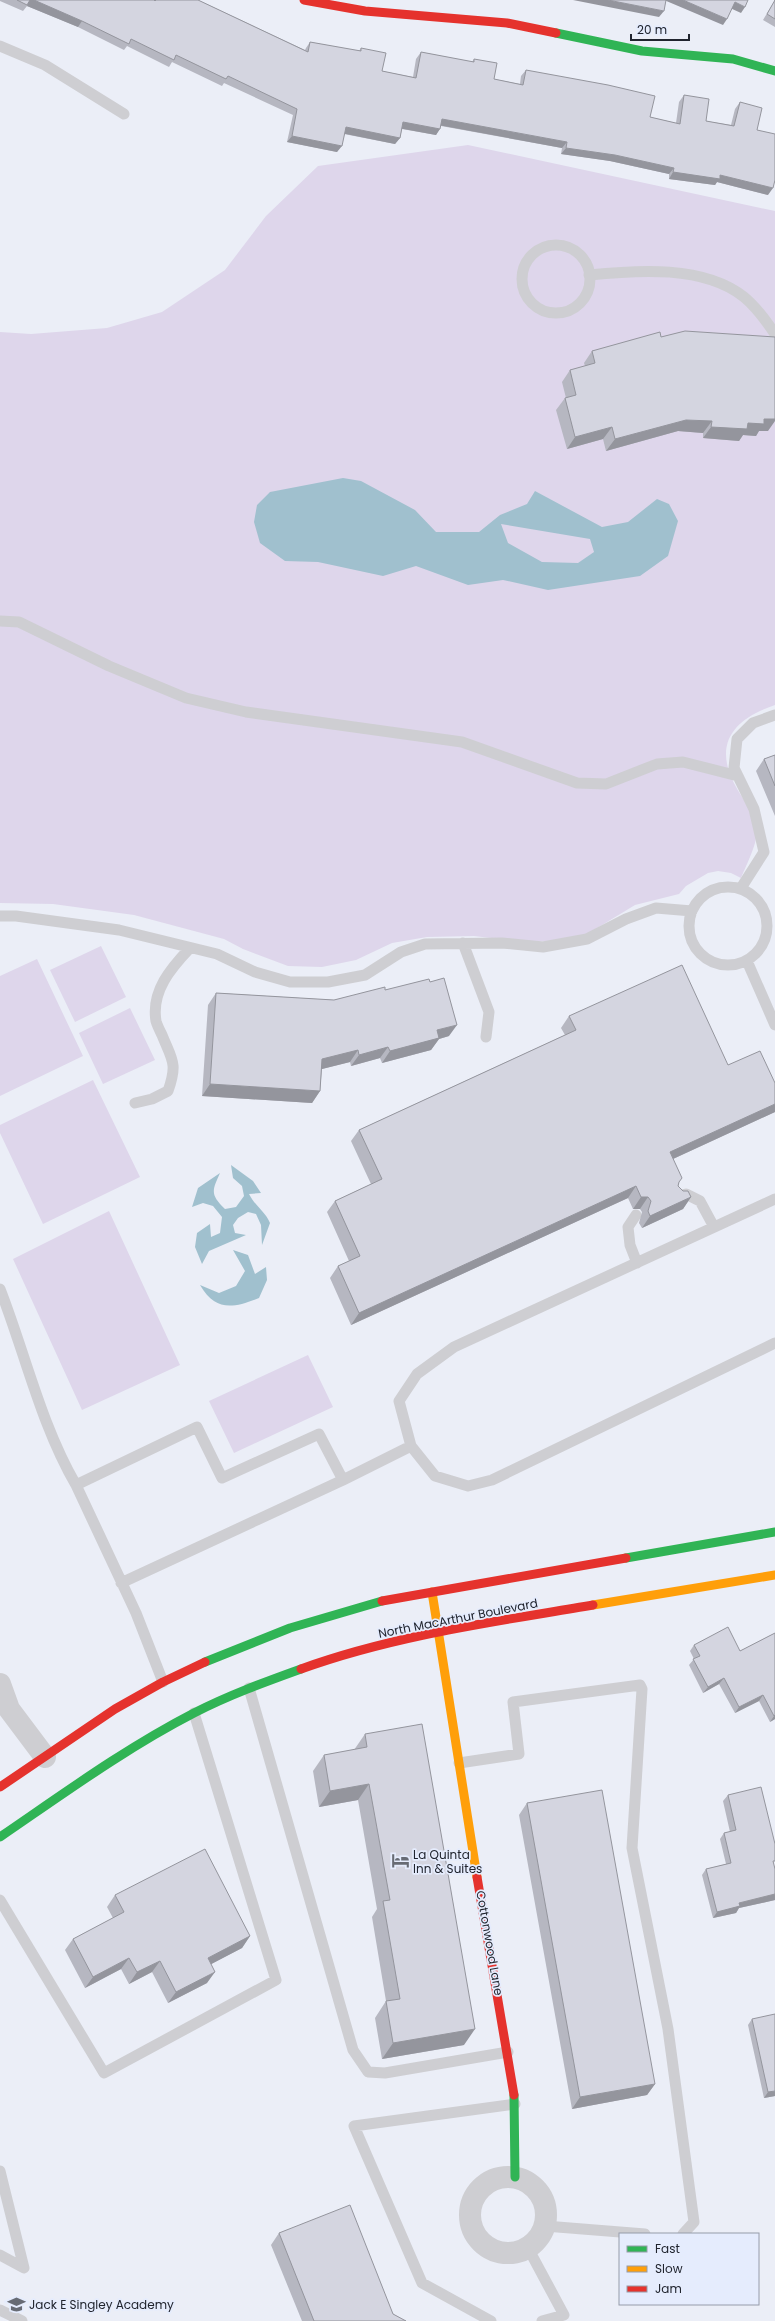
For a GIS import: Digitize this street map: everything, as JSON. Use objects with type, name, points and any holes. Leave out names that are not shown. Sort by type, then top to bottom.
[{"type":"main road","points":[[304,0],[365,11],[507,23],[642,51],[733,59],[775,71]]},
{"type":"main road","points":[[0,1787],[115,1709],[163,1682],[210,1660],[290,1628],[386,1600],[775,1532]]},
{"type":"main road","name":"North MacArthur Boulevard","points":[[0,1837],[108,1763],[194,1713],[249,1688],[346,1653],[440,1631],[775,1575]]},
{"type":"main road","name":"Cottonwood Lane","points":[[432,1592],[440,1631],[459,1764],[508,2052],[515,2104],[515,2177]]},
{"type":"street","points":[[0,1684],[9,1709],[45,1757]]},
{"type":"street","points":[[502,2177],[515,2177],[527,2182],[537,2190],[544,2201],[546,2214],[545,2226],[535,2242],[528,2248],[517,2252],[505,2253],[493,2250],[482,2243],[475,2234],[471,2222],[472,2204],[481,2188],[491,2181],[502,2177]]},
{"type":"lane","points":[[0,46],[45,65],[124,114]]},
{"type":"lane","points":[[556,245],[574,251],[583,259],[589,275],[589,287],[581,303],[571,310],[557,314],[538,308],[529,300],[523,286],[523,270],[531,256],[540,249],[556,245]]},
{"type":"lane","points":[[589,275],[627,271],[677,273],[715,280],[744,297],[775,334]]},
{"type":"lane","points":[[0,621],[19,622],[109,666],[186,698],[246,712],[462,742],[577,783],[606,784],[657,764],[683,762],[738,776]]},
{"type":"lane","points":[[741,888],[764,852],[754,809],[734,768],[737,738],[753,723],[775,715]]},
{"type":"lane","points":[[729,886],[741,888],[752,895],[761,904],[766,916],[767,929],[764,942],[757,953],[736,965],[723,965],[712,962],[702,955],[694,946],[690,934],[689,922],[692,910],[698,901],[707,893],[718,888],[729,886]]},
{"type":"lane","points":[[0,916],[16,916],[119,930],[217,954],[255,972],[290,982],[328,982],[365,974],[401,952],[425,944],[463,943],[543,947],[587,939],[626,919],[656,908],[692,910]]},
{"type":"lane","points":[[463,943],[489,1012],[486,1037]]},
{"type":"lane","points":[[135,1103],[152,1099],[168,1091],[174,1060],[156,1021],[156,1002],[162,982],[172,966],[190,948]]},
{"type":"lane","points":[[747,960],[775,1025]]},
{"type":"lane","points":[[677,1196],[686,1194],[700,1201],[714,1227]]},
{"type":"lane","points":[[775,1199],[454,1348],[417,1374],[399,1401],[411,1446],[435,1476],[468,1486],[492,1480],[775,1343]]},
{"type":"lane","points":[[636,1215],[628,1227],[630,1246],[637,1263]]},
{"type":"lane","points":[[0,1289],[18,1334],[58,1455],[76,1485],[136,1613],[163,1682]]},
{"type":"lane","points":[[76,1485],[197,1427],[222,1478],[319,1434],[343,1480]]},
{"type":"lane","points":[[121,1583],[343,1480],[411,1446]]},
{"type":"lane","points":[[459,1764],[519,1754],[513,1702],[640,1685],[642,1690],[632,1848],[668,2029],[694,2222],[685,2233]]},
{"type":"lane","points":[[249,1688],[353,2050],[368,2072],[385,2073],[508,2052]]},
{"type":"lane","points":[[0,1900],[104,2074],[276,1980],[194,1713]]},
{"type":"lane","points":[[491,2321],[422,2283],[354,2126],[515,2104]]},
{"type":"lane","points":[[0,2171],[24,2268],[0,2255]]},
{"type":"lane","points":[[545,2226],[632,2233]]},
{"type":"lane","points":[[528,2248],[564,2315],[542,2321]]},
{"type":"lane","points":[[0,2310],[22,2321]]},
{"type":"shaded area","points":[[468,145],[775,211],[775,705],[762,710],[741,723],[733,732],[728,741],[726,752],[727,765],[732,779],[753,818],[756,835],[753,850],[741,878],[731,873],[718,871],[708,873],[686,886],[679,894],[635,905],[584,936],[554,941],[525,942],[474,936],[427,937],[392,943],[356,960],[322,967],[288,966],[243,949],[224,939],[134,915],[53,904],[0,903],[0,332],[31,334],[107,328],[162,312],[225,270],[266,216],[318,166]]},
{"type":"shaded area","points":[[101,946],[126,997],[75,1022],[50,970]]},
{"type":"shaded area","points":[[37,959],[83,1056],[0,1096],[0,976]]},
{"type":"shaded area","points":[[130,1008],[155,1060],[103,1084],[79,1033]]},
{"type":"shaded area","points":[[93,1080],[140,1177],[43,1224],[0,1133],[0,1125]]},
{"type":"shaded area","points":[[109,1211],[180,1365],[82,1410],[13,1259]]},
{"type":"shaded area","points":[[308,1355],[333,1407],[234,1453],[209,1401]]},
{"type":"water","points":[[343,478],[361,481],[415,510],[436,532],[479,532],[500,515],[527,504],[535,491],[602,527],[628,522],[657,499],[669,504],[678,521],[668,556],[640,576],[548,590],[503,580],[468,585],[416,566],[383,576],[318,562],[285,561],[260,543],[254,522],[257,505],[270,492]],"holes":[[[501,524],[590,539],[594,552],[578,563],[542,562],[508,543]]]},
{"type":"water","points":[[231,1165],[253,1181],[261,1193],[249,1194],[270,1223],[262,1245],[261,1225],[256,1214],[248,1212],[238,1218],[233,1225],[235,1233],[246,1235],[209,1251],[202,1264],[195,1247],[197,1233],[210,1224],[211,1237],[220,1233],[222,1217],[213,1206],[203,1203],[192,1207],[198,1188],[220,1173],[214,1188],[215,1196],[225,1209],[236,1207],[244,1196],[242,1186],[233,1178]]},
{"type":"water","points":[[233,1250],[248,1255],[255,1274],[266,1267],[267,1280],[259,1298],[241,1304],[219,1304],[206,1294],[200,1285],[219,1293],[236,1286],[245,1271]]},
{"type":"building","points":[[17,0],[30,0],[27,5]]},
{"type":"building","points":[[34,0],[198,0],[308,52],[310,42],[361,51],[361,48],[386,53],[382,71],[416,78],[421,52],[474,62],[474,59],[497,63],[494,79],[523,85],[526,70],[608,85],[655,96],[650,117],[680,124],[684,95],[709,99],[706,121],[734,126],[740,102],[762,108],[757,130],[775,134],[775,180],[773,188],[720,175],[720,179],[673,172],[674,168],[615,155],[566,148],[567,142],[442,119],[440,129],[403,122],[400,138],[346,127],[342,146],[292,136],[297,109],[228,76],[226,79],[176,55],[174,60],[131,39],[129,44]]},
{"type":"building","points":[[608,0],[666,0],[664,11]]},
{"type":"building","points":[[683,0],[748,0],[745,7],[735,2],[727,19]]},
{"type":"building","points":[[775,0],[775,19],[767,14]]},
{"type":"building","points":[[685,331],[775,337],[775,419],[764,419],[764,424],[748,423],[747,429],[711,427],[712,421],[686,420],[615,439],[612,427],[575,437],[565,398],[576,395],[570,370],[595,363],[592,351],[660,332],[661,337]]},
{"type":"building","points":[[775,755],[775,786],[764,759]]},
{"type":"building","points":[[682,965],[728,1065],[760,1051],[775,1083],[775,1104],[670,1152],[682,1178],[678,1186],[683,1191],[688,1191],[691,1197],[650,1216],[648,1211],[651,1201],[648,1197],[641,1197],[636,1186],[359,1313],[338,1266],[360,1256],[335,1201],[382,1179],[359,1130],[576,1030],[569,1016]]},
{"type":"building","points":[[444,978],[457,1025],[437,1030],[439,1038],[390,1051],[388,1047],[359,1055],[358,1050],[322,1059],[320,1091],[210,1084],[216,993],[334,1000],[385,987],[385,990],[429,979],[430,982]]},
{"type":"building","points":[[728,1627],[740,1651],[775,1633],[774,1716],[763,1695],[739,1707],[724,1678],[708,1687],[693,1659],[700,1656],[694,1645]]},
{"type":"building","name":"La Quinta Inn & Suites","points":[[422,1724],[475,2029],[393,2043],[386,2001],[400,1999],[383,1901],[390,1900],[369,1784],[330,1791],[324,1755],[367,1747],[365,1734]]},
{"type":"building","points":[[761,1787],[775,1844],[775,1861],[773,1861],[775,1869],[775,1894],[739,1903],[740,1906],[717,1912],[706,1869],[731,1863],[724,1833],[736,1830],[728,1795]]},
{"type":"building","points":[[602,1790],[655,2084],[580,2097],[527,1803]]},
{"type":"building","points":[[205,1849],[250,1936],[208,1958],[215,1972],[176,1992],[160,1961],[137,1972],[129,1958],[93,1977],[73,1939],[124,1912],[115,1895]]},
{"type":"building","points":[[775,2014],[775,2091],[768,2092],[752,2019]]},
{"type":"building","points":[[350,2205],[393,2314],[406,2321],[314,2321],[279,2233]]},
{"type":"traffic: fast","points":[[556,33],[642,51],[733,59],[775,71]]},
{"type":"traffic: fast","points":[[626,1558],[775,1532]]},
{"type":"traffic: fast","points":[[205,1662],[290,1628],[382,1601]]},
{"type":"traffic: fast","points":[[0,1837],[119,1756],[194,1713],[220,1700],[301,1669]]},
{"type":"traffic: fast","points":[[514,2095],[515,2177]]},
{"type":"traffic: slow","points":[[593,1605],[775,1575]]},
{"type":"traffic: slow","points":[[432,1592],[477,1877]]},
{"type":"traffic: jam","points":[[304,0],[365,11],[507,23],[556,33]]},
{"type":"traffic: jam","points":[[382,1601],[626,1558]]},
{"type":"traffic: jam","points":[[301,1669],[336,1657],[409,1638],[593,1605]]},
{"type":"traffic: jam","points":[[0,1787],[115,1709],[163,1682],[205,1662]]},
{"type":"traffic: jam","points":[[477,1877],[514,2095]]},
{"type":"place","name":"La Quinta Inn & Suites","points":[[400,1861]]},
{"type":"place","name":"Jack E Singley Academy","points":[[16,2304]]}]
